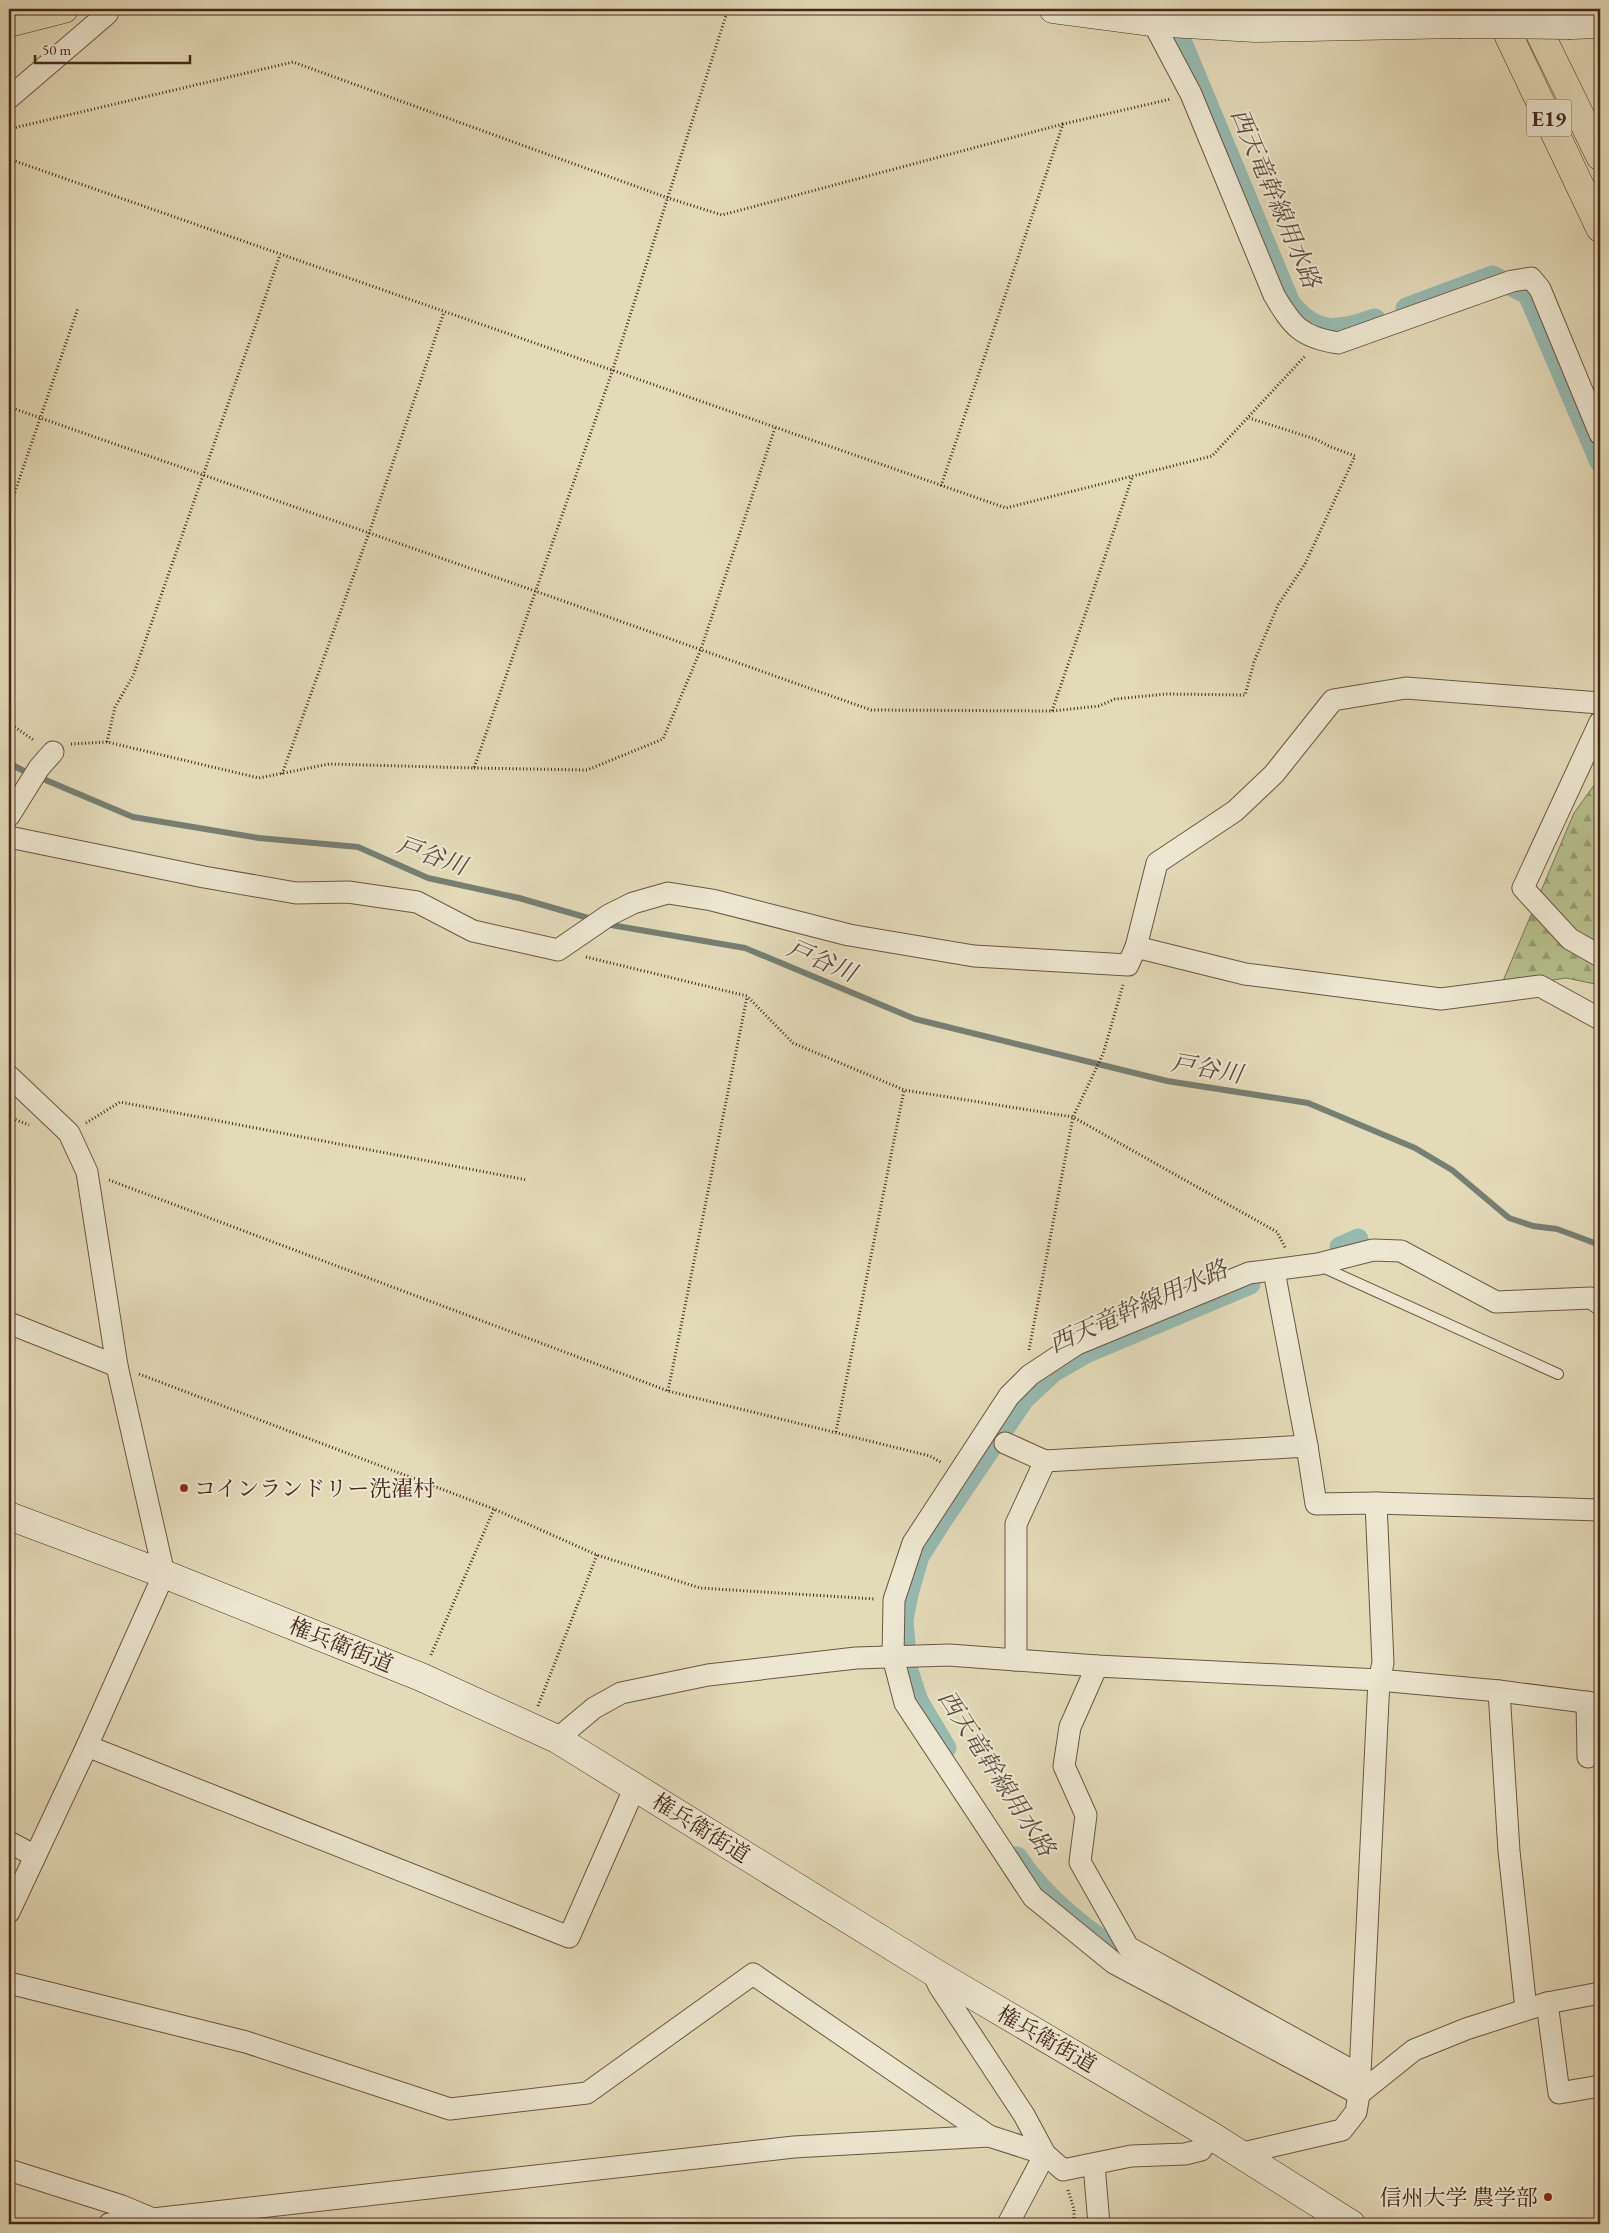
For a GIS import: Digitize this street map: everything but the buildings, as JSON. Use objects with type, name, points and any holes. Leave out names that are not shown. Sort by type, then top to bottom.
[{"type":"highway","points":[[9,23],[64,9]]},
{"type":"highway","name":"E19","points":[[1496,9],[1600,228]]},
{"type":"highway","name":"E19","points":[[1528,9],[1600,156]]},
{"type":"street","points":[[9,98],[107,14],[108,9]]},
{"type":"street","points":[[1053,9],[1149,16],[1255,28],[1589,21]]},
{"type":"street","points":[[1149,16],[1191,94],[1274,295],[1289,321],[1302,333],[1320,340],[1338,343],[1512,281],[1531,278],[1540,289],[1600,434]]},
{"type":"street","points":[[1132,956],[1157,863],[1235,811],[1274,774],[1333,700],[1406,688],[1600,703]]},
{"type":"street","points":[[1600,722],[1523,888],[1570,939],[1600,956]]},
{"type":"street","points":[[9,816],[25,789],[46,760]]},
{"type":"street","points":[[9,837],[204,877],[296,893],[348,892],[417,902],[473,931],[558,950],[590,926],[609,915],[632,904],[668,893],[712,900],[849,934],[974,956],[1132,956],[1245,974],[1441,999],[1540,986],[1600,1019]]},
{"type":"street","points":[[9,1076],[69,1133],[87,1172],[117,1366],[164,1574],[87,1746],[9,1912]]},
{"type":"street","points":[[1359,2085],[1114,1963],[1034,1897],[905,1703],[893,1657],[894,1600],[913,1543],[1009,1396],[1030,1375],[1077,1344],[1249,1273],[1318,1264],[1372,1250],[1401,1251],[1496,1302],[1591,1298],[1600,1304]]},
{"type":"street","points":[[1274,1271],[1308,1446],[1316,1504],[1376,1503],[1600,1510]]},
{"type":"street","points":[[9,1323],[117,1366]]},
{"type":"street","points":[[1005,1443],[1045,1461],[1308,1446]]},
{"type":"street","points":[[1016,1660],[1016,1524],[1045,1461]]},
{"type":"street","points":[[1239,2154],[1342,2130],[1356,2112],[1359,2085],[1379,1680],[1383,1663],[1376,1503]]},
{"type":"street","name":"権兵衛街道","points":[[9,1516],[164,1574],[421,1677],[556,1739],[932,1971],[1210,2136],[1351,2224]]},
{"type":"street","points":[[556,1739],[594,1708],[621,1693],[708,1675],[856,1658],[948,1655],[1097,1666],[1379,1680],[1499,1691],[1594,1703],[1588,1757]]},
{"type":"street","points":[[1097,1666],[1070,1727],[1064,1766],[1086,1815],[1080,1862],[1128,1947],[1359,2085]]},
{"type":"street","points":[[1499,1691],[1509,1852],[1526,2010]]},
{"type":"street","points":[[87,1746],[569,1937],[635,1787]]},
{"type":"street","points":[[9,1842],[35,1856]]},
{"type":"street","points":[[932,1971],[939,1986],[1024,2115],[1045,2154],[1063,2170],[1131,2156],[1185,2154],[1201,2150],[1210,2136]]},
{"type":"street","points":[[9,1983],[246,2042],[450,2109],[587,2093],[753,1974],[989,2136],[1045,2154]]},
{"type":"street","points":[[1359,2085],[1414,2050],[1466,2028],[1547,2003],[1600,1994]]},
{"type":"street","points":[[1547,2003],[1559,2093],[1600,2086]]},
{"type":"street","points":[[109,2224],[794,2146],[989,2136]]},
{"type":"street","points":[[1008,2224],[1045,2154]]},
{"type":"street","points":[[1094,2165],[1099,2224]]},
{"type":"street","points":[[9,2170],[122,2206],[153,2219]]},
{"type":"lane","points":[[1318,1264],[1558,1374]]},
{"type":"path","points":[[474,768],[612,372],[728,9]]},
{"type":"path","points":[[9,129],[292,62],[668,198],[722,214],[1063,124],[1191,94]]},
{"type":"path","points":[[941,486],[1063,124]]},
{"type":"path","points":[[9,160],[1006,508],[1132,478],[1212,456],[1320,340]]},
{"type":"path","points":[[106,742],[115,707],[133,676],[280,255]]},
{"type":"path","points":[[9,510],[38,418],[78,308]]},
{"type":"path","points":[[282,774],[369,532],[444,312]]},
{"type":"path","points":[[9,408],[369,532],[871,710],[1052,711],[1099,706],[1115,699],[1166,694],[1246,695],[1254,662],[1278,605],[1306,564],[1355,456],[1315,439],[1249,418]]},
{"type":"path","points":[[9,723],[46,760],[75,742],[106,742],[259,778],[329,764],[587,770],[663,739],[701,649],[775,428]]},
{"type":"path","points":[[1052,711],[1132,478]]},
{"type":"path","points":[[558,950],[747,996],[793,1043],[904,1090],[1073,1117],[1277,1232],[1287,1250],[1318,1264]]},
{"type":"path","points":[[1026,1356],[1030,1348],[1073,1117],[1103,1054],[1132,956]]},
{"type":"path","points":[[668,1391],[747,996]]},
{"type":"path","points":[[836,1432],[904,1090]]},
{"type":"path","points":[[69,1133],[120,1102],[527,1180]]},
{"type":"path","points":[[87,1172],[668,1391],[930,1456],[958,1473]]},
{"type":"path","points":[[117,1366],[494,1509],[596,1555],[700,1588],[894,1600]]},
{"type":"path","points":[[421,1677],[494,1509]]},
{"type":"path","points":[[530,1726],[596,1555]]},
{"type":"path","points":[[1063,2170],[1074,2209],[1074,2224]]},
{"type":"green space","points":[[1600,777],[1600,985],[1566,978],[1500,988],[1574,813]]},
{"type":"waterway","name":"西天竜幹線用水路","points":[[1168,9],[1290,303],[1309,321],[1329,328],[1350,327],[1375,319]]},
{"type":"waterway","name":"西天竜幹線用水路","points":[[1406,308],[1492,276],[1528,294],[1600,462]]},
{"type":"waterway","name":"戸谷川","points":[[9,763],[133,817],[259,838],[358,847],[428,878],[519,898],[595,920]]},
{"type":"waterway","name":"戸谷川","points":[[605,924],[745,948],[915,1019],[1167,1081],[1308,1103],[1415,1148],[1452,1170],[1509,1218],[1533,1226],[1557,1229],[1600,1245]]},
{"type":"waterway","name":"西天竜幹線用水路","points":[[1340,1247],[1358,1239]]},
{"type":"waterway","name":"西天竜幹線用水路","points":[[946,1748],[918,1701],[907,1668],[903,1620],[919,1556],[940,1523],[1024,1399],[1053,1372],[1088,1352],[1250,1284]]},
{"type":"waterway","name":"西天竜幹線用水路","points":[[1017,1857],[1043,1890],[1074,1919],[1108,1945],[1144,1967]]},
{"type":"place","name":"コインランドリー洗濯村","points":[[184,1488]]},
{"type":"place","name":"信州大学 農学部","points":[[1548,2197]]}]
